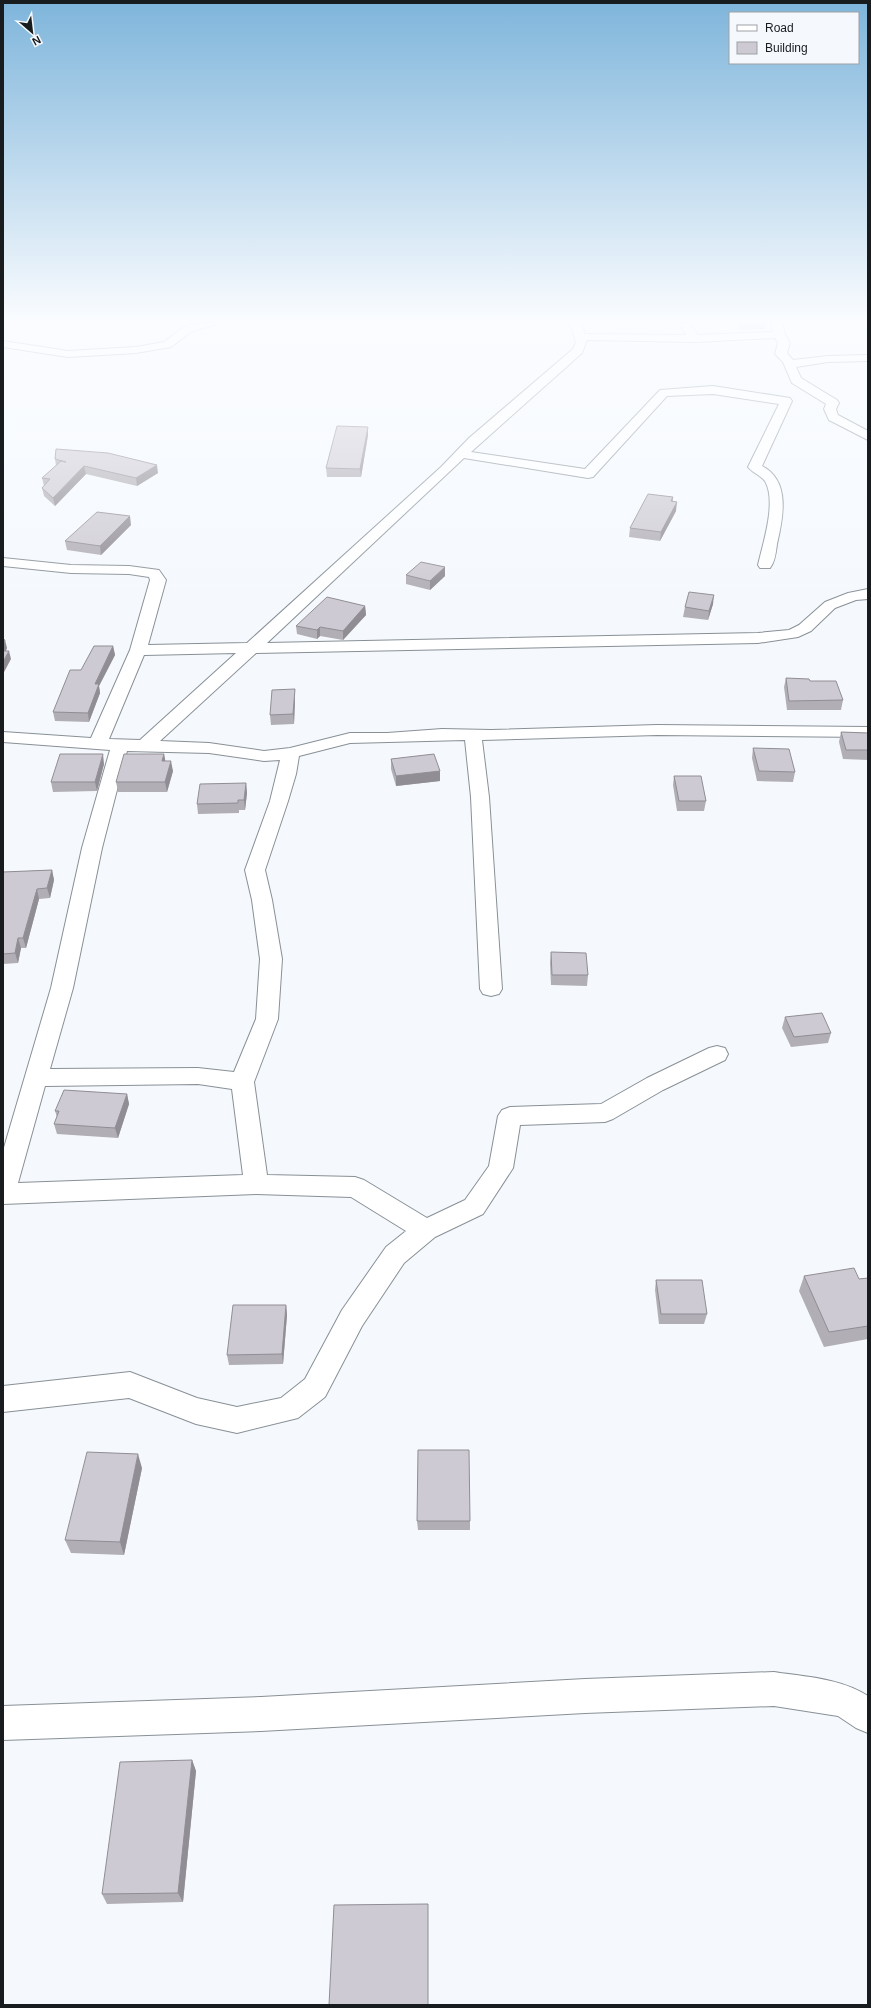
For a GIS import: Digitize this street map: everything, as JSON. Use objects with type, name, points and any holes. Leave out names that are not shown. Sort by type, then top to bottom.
[{"type":"street","points":[[144,746],[393,519],[474,441],[502,417]]},
{"type":"street","points":[[461,454],[588,474],[642,417]]},
{"type":"street","points":[[765,565],[777,509],[774,489],[767,475],[755,467],[779,417]]},
{"type":"street","points":[[833,417],[868,436]]},
{"type":"street","points":[[3,562],[71,569],[129,570],[154,573],[158,580],[138,650],[98,743]]},
{"type":"street","points":[[138,650],[758,638],[792,634],[805,628],[830,605],[853,596],[868,594]]},
{"type":"street","points":[[3,737],[120,745],[210,748],[264,756],[290,753],[350,738],[387,738],[449,734],[472,735],[657,730],[868,732]]},
{"type":"street","points":[[472,735],[480,797],[491,989]]},
{"type":"street","points":[[120,745],[92,848],[62,988],[4,1194],[256,1184],[355,1187],[426,1230]]},
{"type":"street","points":[[256,1184],[249,1122],[242,1082],[267,1019],[271,959],[262,900],[255,870],[279,801],[287,774],[290,753]]},
{"type":"street","points":[[3,1400],[22,1396],[130,1385],[196,1411],[237,1420],[288,1410],[315,1388],[352,1318],[395,1255],[426,1230],[474,1207],[502,1168],[510,1116],[605,1113],[655,1084],[717,1054]]},
{"type":"street","points":[[37,1078],[198,1076],[242,1082]]},
{"type":"street","points":[[3,1723],[260,1714],[585,1696],[774,1689],[844,1700],[868,1716]]},
{"type":"building","points":[[337,426],[368,427],[360,469],[326,468]]},
{"type":"building","points":[[56,449],[108,453],[157,465],[136,478],[84,466],[53,498],[42,488],[50,479],[42,478],[61,461],[66,462],[55,459]]},
{"type":"building","points":[[648,494],[673,497],[671,501],[677,502],[661,532],[630,528]]},
{"type":"building","points":[[97,512],[130,516],[100,546],[65,541]]},
{"type":"building","points":[[421,562],[445,567],[430,581],[406,575]]},
{"type":"building","points":[[689,592],[714,595],[709,611],[685,607]]},
{"type":"building","points":[[327,597],[365,606],[343,631],[320,627],[317,630],[296,626]]},
{"type":"building","points":[[94,646],[113,646],[95,684],[99,684],[88,713],[53,712],[70,670],[81,670]]},
{"type":"building","points":[[3,651],[9,651],[3,662]]},
{"type":"building","points":[[786,678],[809,679],[810,681],[836,681],[843,700],[789,701]]},
{"type":"building","points":[[295,689],[293,714],[270,715],[272,690]]},
{"type":"building","points":[[841,732],[868,733],[868,750],[846,750]]},
{"type":"building","points":[[753,748],[789,749],[795,772],[759,771]]},
{"type":"building","points":[[60,754],[103,754],[95,782],[51,782]]},
{"type":"building","points":[[124,754],[164,754],[162,761],[171,761],[165,782],[116,782]]},
{"type":"building","points":[[434,754],[440,771],[396,776],[391,759]]},
{"type":"building","points":[[674,776],[701,776],[706,801],[679,801]]},
{"type":"building","points":[[246,783],[244,800],[238,800],[238,803],[197,804],[200,784]]},
{"type":"building","points":[[52,870],[47,888],[37,889],[23,938],[18,938],[15,953],[3,954],[3,872]]},
{"type":"building","points":[[551,952],[586,953],[588,975],[552,975]]},
{"type":"building","points":[[822,1013],[831,1033],[794,1037],[785,1017]]},
{"type":"building","points":[[64,1090],[127,1094],[115,1128],[54,1124],[59,1111],[55,1111]]},
{"type":"building","points":[[854,1268],[859,1279],[868,1278],[868,1326],[829,1332],[804,1276]]},
{"type":"building","points":[[656,1280],[702,1280],[707,1314],[661,1314]]},
{"type":"building","points":[[233,1305],[286,1305],[282,1354],[227,1355]]},
{"type":"building","points":[[418,1450],[469,1450],[470,1521],[417,1521]]},
{"type":"building","points":[[87,1452],[138,1454],[120,1542],[65,1540]]},
{"type":"building","points":[[192,1760],[178,1893],[102,1894],[120,1762]]},
{"type":"building","points":[[428,1904],[428,2005],[329,2005],[334,1905]]}]
